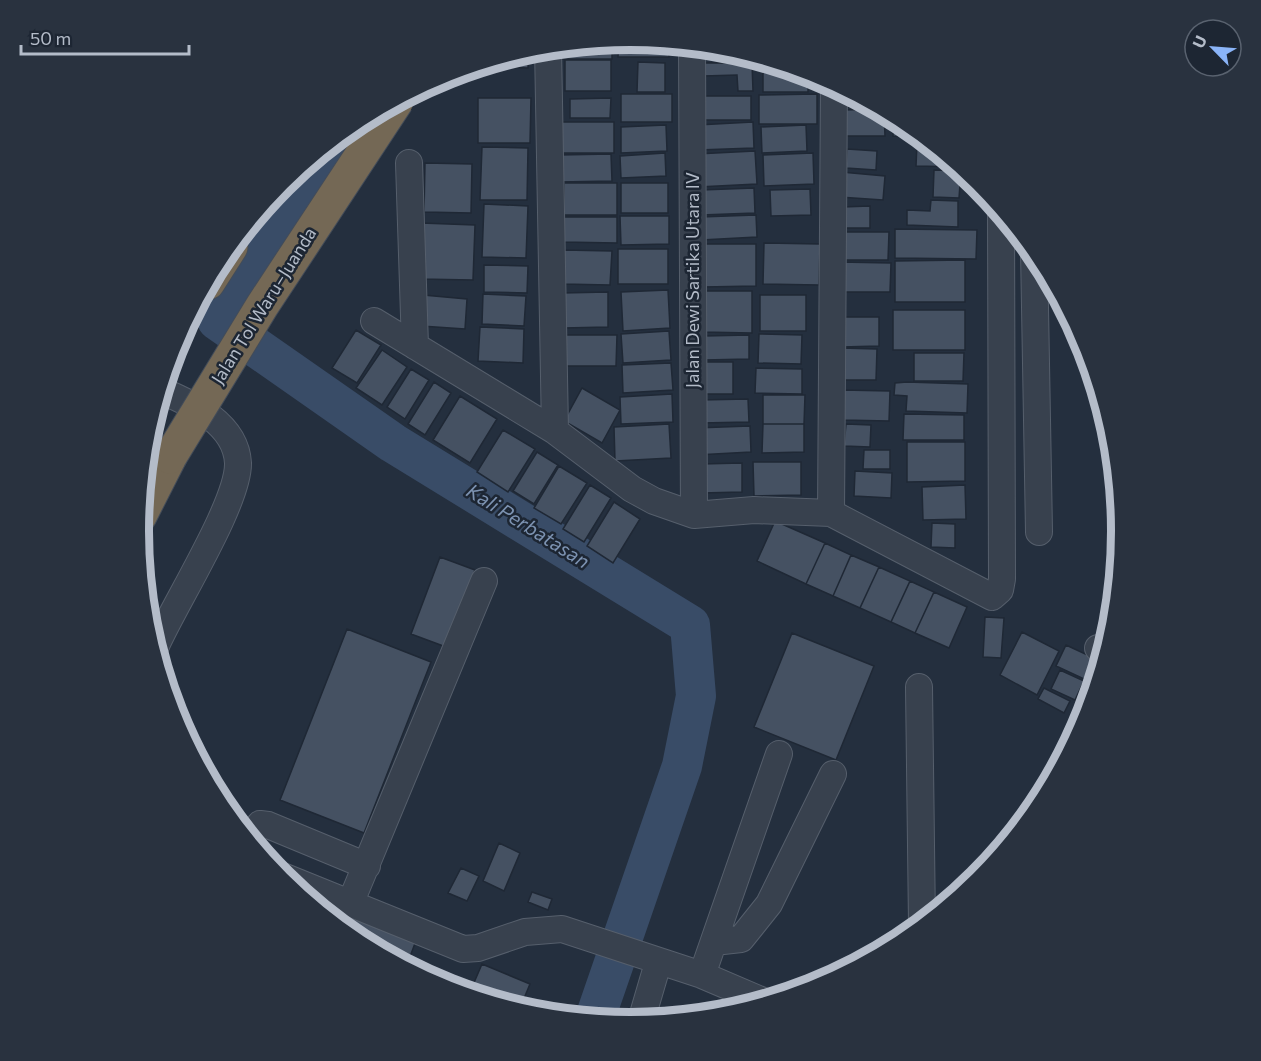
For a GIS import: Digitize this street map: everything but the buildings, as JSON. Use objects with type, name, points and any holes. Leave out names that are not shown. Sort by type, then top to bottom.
[{"type":"highway","name":"Jalan Tol Waru–Juanda","points":[[152,493],[170,457],[262,306],[387,116]]},
{"type":"street","name":"Jalan Dewi Sartika Utara IV","points":[[692,54],[694,514]]},
{"type":"street","points":[[548,57],[555,430]]},
{"type":"street","points":[[831,513],[834,95]]},
{"type":"street","points":[[409,163],[415,346]]},
{"type":"street","points":[[374,321],[555,430],[632,489],[654,501],[694,514],[754,510],[831,513],[992,597],[1000,590],[1001,224]]},
{"type":"street","points":[[1034,270],[1039,532]]},
{"type":"street","points":[[162,635],[218,524],[236,476],[238,462],[232,445],[216,420],[170,394]]},
{"type":"street","points":[[351,904],[484,581]]},
{"type":"street","points":[[919,687],[922,913]]},
{"type":"street","points":[[702,975],[779,754]]},
{"type":"street","points":[[714,942],[741,939],[769,904],[833,774]]},
{"type":"street","points":[[255,831],[260,824],[268,825],[367,866]]},
{"type":"street","points":[[306,886],[463,949],[478,948],[525,932],[562,929],[702,975],[751,996]]},
{"type":"street","points":[[642,1011],[648,959]]},
{"type":"waterway","name":"Kali Perbatasan","points":[[327,158],[217,320],[393,443],[690,625],[696,696],[682,766],[598,1010]]}]
